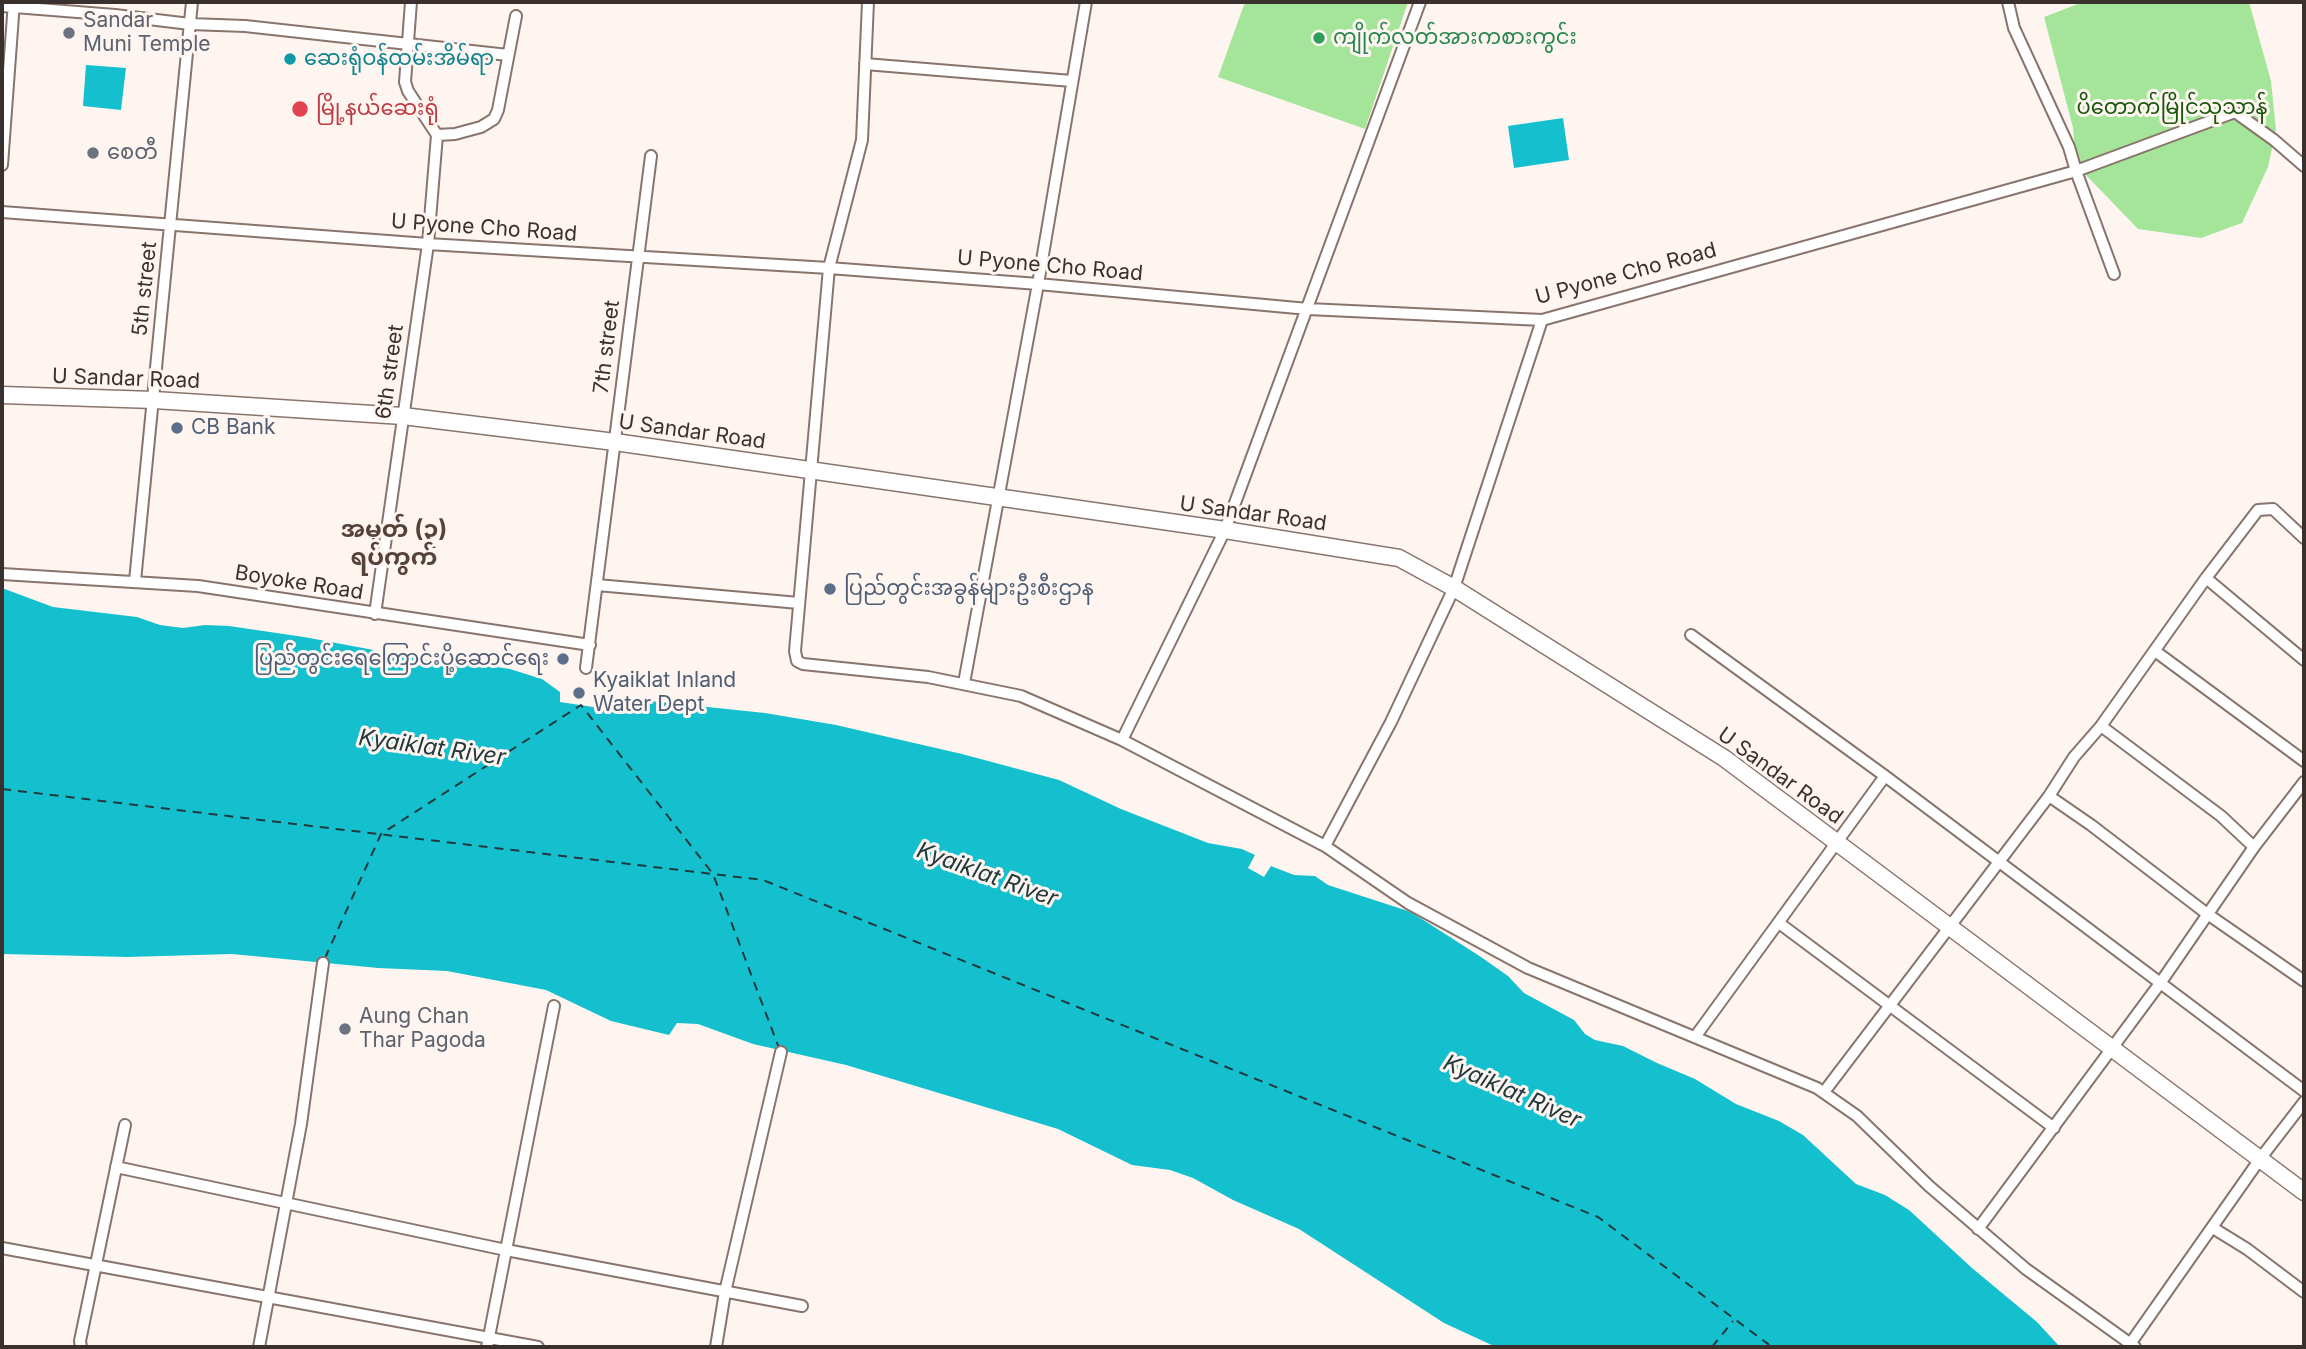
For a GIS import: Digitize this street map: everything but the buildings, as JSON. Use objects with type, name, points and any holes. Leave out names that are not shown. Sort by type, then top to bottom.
[{"type":"main road","name":"U Sandar Road","points":[[2,395],[154,400],[403,416],[615,442],[1225,530],[1399,558],[1454,588],[1724,758],[2304,1192]]},
{"type":"street","name":"5th street","points":[[135,580],[192,2]]},
{"type":"street","points":[[411,2],[407,87],[437,135],[455,134],[481,127],[494,119],[516,16]]},
{"type":"street","points":[[868,2],[862,140],[829,268],[795,656],[800,663],[928,677],[1021,696],[1122,740],[1325,846],[1408,903],[1528,968],[1817,1088],[1857,1116],[1928,1186],[2026,1269],[2133,1346],[2260,1159],[2304,1102]]},
{"type":"street","points":[[964,684],[1038,284],[1086,2]]},
{"type":"street","points":[[1122,740],[1225,530],[1420,2]]},
{"type":"street","points":[[2008,2],[2014,28],[2069,147],[2114,274]]},
{"type":"street","points":[[2,165],[14,5]]},
{"type":"street","points":[[2,6],[14,5],[190,24],[245,26],[508,55]]},
{"type":"street","points":[[865,64],[1072,81]]},
{"type":"street","name":"U Pyone Cho Road","points":[[2,212],[428,244],[829,268],[1308,309],[1542,320],[2076,171],[2235,112],[2304,166]]},
{"type":"street","name":"6th street","points":[[375,614],[428,244],[437,135]]},
{"type":"street","name":"7th street","points":[[586,668],[651,156]]},
{"type":"street","points":[[1325,846],[1391,722],[1454,588],[1542,320]]},
{"type":"street","points":[[1824,1093],[1889,1003],[2049,796],[2074,757],[2101,726],[2258,510],[2273,509],[2304,538]]},
{"type":"street","name":"Boyoke Road","points":[[2,573],[198,586],[590,645]]},
{"type":"street","points":[[2206,578],[2304,660]]},
{"type":"street","points":[[597,585],[799,603]]},
{"type":"street","points":[[1691,635],[1885,776],[2304,1091]]},
{"type":"street","points":[[2155,651],[2304,761]]},
{"type":"street","points":[[2101,726],[2221,816],[2254,847]]},
{"type":"street","points":[[1695,1037],[1885,776]]},
{"type":"street","points":[[1978,1228],[2161,982],[2206,914],[2304,782]]},
{"type":"street","points":[[2049,796],[2206,914],[2304,981]]},
{"type":"street","points":[[1779,923],[2053,1128]]},
{"type":"street","points":[[259,1347],[301,1124],[323,962]]},
{"type":"street","points":[[487,1343],[555,1006]]},
{"type":"street","points":[[716,1347],[725,1292],[781,1052]]},
{"type":"street","points":[[81,1347],[95,1265],[125,1125]]},
{"type":"street","points":[[116,1167],[506,1250],[802,1306]]},
{"type":"street","points":[[2213,1228],[2247,1249],[2304,1292]]},
{"type":"street","points":[[2,1248],[269,1297],[487,1343],[538,1347]]},
{"type":"green space","points":[[1245,2],[1408,2],[1365,129],[1218,77]]},
{"type":"green space","name":"ပိတောက်မြိုင်သုသာန်","points":[[2083,2],[2249,2],[2271,81],[2276,130],[2268,167],[2242,223],[2201,238],[2138,229],[2085,174],[2075,151],[2073,128],[2044,17]]},
{"type":"water","points":[[86,65],[126,68],[121,110],[83,106]]},
{"type":"water","points":[[1563,118],[1569,160],[1514,168],[1508,126]]},
{"type":"water","name":"Kyaiklat River","points":[[2,588],[53,607],[137,617],[160,625],[183,628],[229,626],[438,662],[465,662],[510,669],[542,679],[560,692],[560,702],[600,708],[602,699],[631,699],[765,713],[836,725],[1059,780],[1121,809],[1208,843],[1242,849],[1255,855],[1248,868],[1264,877],[1271,866],[1294,875],[1315,876],[1328,885],[1411,912],[1508,976],[1524,993],[1574,1020],[1585,1034],[1595,1040],[1623,1046],[1695,1079],[1736,1104],[1779,1121],[1803,1135],[1856,1184],[1885,1195],[1909,1210],[1972,1268],[2037,1322],[2060,1347],[1496,1347],[1444,1323],[1299,1229],[1233,1200],[1193,1178],[1170,1170],[1132,1165],[1058,1129],[846,1065],[753,1044],[698,1024],[677,1023],[669,1035],[611,1021],[546,990],[447,971],[378,968],[232,954],[127,957],[2,954]]},
{"type":"ferry route","points":[[325,958],[381,834],[581,705],[713,874],[779,1048]]},
{"type":"ferry route","points":[[2,789],[763,880],[1598,1217],[1772,1347]]},
{"type":"ferry route","points":[[1712,1347],[1733,1321]]},
{"type":"place","name":"Sandar Muni Temple","points":[[69,33]]},
{"type":"place","name":"ကျိုက်လတ်အားကစားကွင်း","points":[[1319,38]]},
{"type":"place","name":"ဆေးရုံဝန်ထမ်းအိမ်ရာ","points":[[290,59]]},
{"type":"place","name":"မြို့နယ်ဆေးရုံ","points":[[300,109]]},
{"type":"place","name":"စေတီ","points":[[93,153]]},
{"type":"place","name":"CB Bank","points":[[177,428]]},
{"type":"place","name":"ပြည်တွင်းအခွန်များဦးစီးဌာန","points":[[830,589]]},
{"type":"place","name":"ပြည်တွင်းရေကြောင်းပို့ဆောင်ရေး","points":[[563,659]]},
{"type":"place","name":"Kyaiklat Inland Water Dept","points":[[579,693]]},
{"type":"place","name":"Aung Chan Thar Pagoda","points":[[345,1029]]},
{"type":"district","name":"အမှတ် (၃) ရပ်ကွက်","points":[[394,544]]}]
